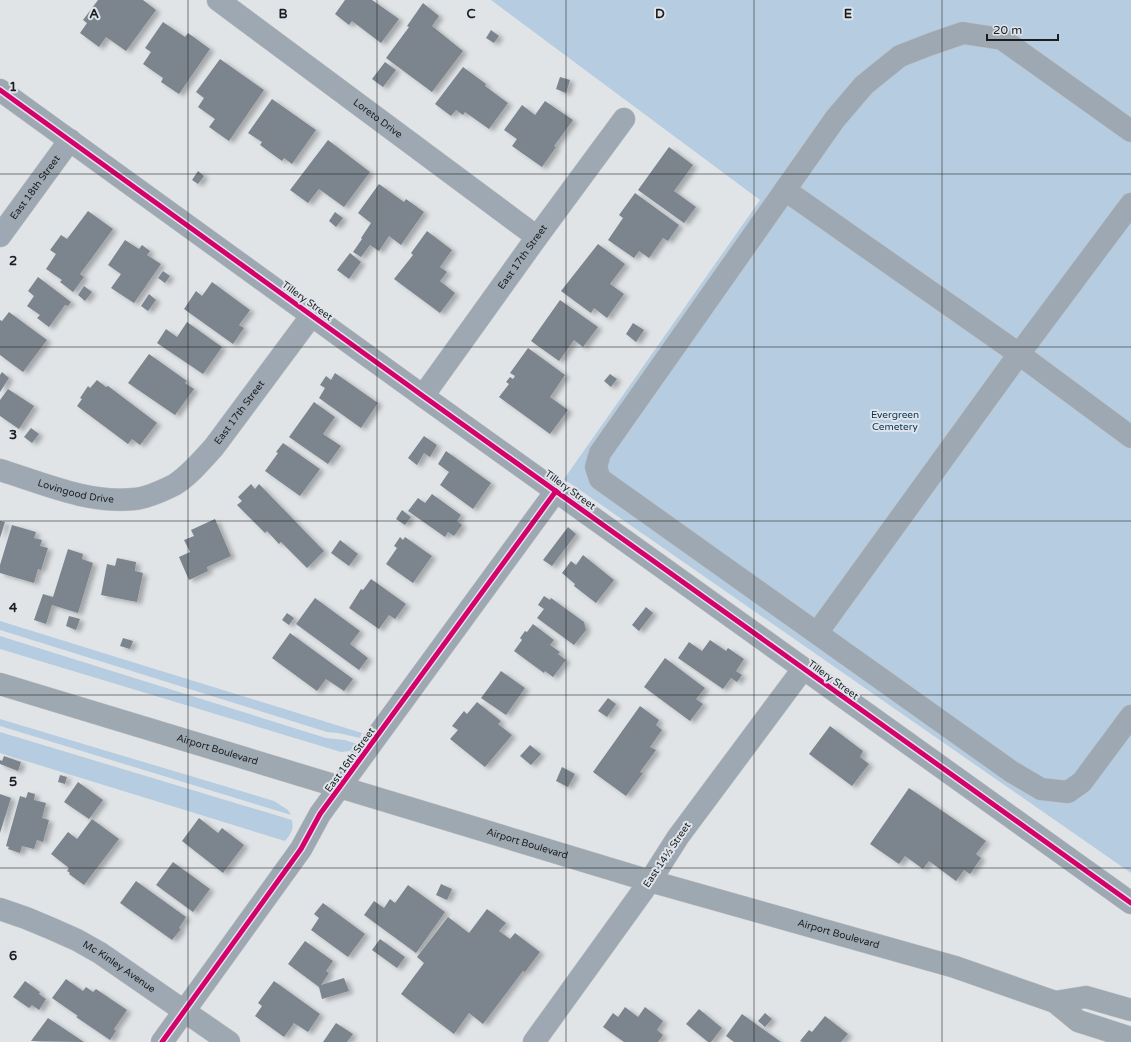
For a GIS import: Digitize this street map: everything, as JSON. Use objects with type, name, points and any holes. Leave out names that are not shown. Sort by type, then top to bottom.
[{"type":"main road","name":"Airport Boulevard","points":[[0,684],[650,881],[955,967],[1055,1002],[1078,1021],[1131,1038]]},
{"type":"main road","name":"Airport Boulevard","points":[[1055,1002],[1086,998],[1131,1010]]},
{"type":"street","name":"Loreto Drive","points":[[218,0],[536,238]]},
{"type":"street","points":[[1131,132],[1002,39],[963,33],[900,56],[864,85],[835,119],[600,453],[596,467],[600,479],[1012,772],[1041,788],[1068,792],[1082,782],[1131,716]]},
{"type":"street","name":"Tillery Street","points":[[0,90],[423,396],[1131,903]]},
{"type":"street","name":"East 17th Street","points":[[423,396],[536,238],[624,119]]},
{"type":"street","name":"East 18th Street","points":[[0,236],[70,140]]},
{"type":"street","points":[[785,190],[1020,354],[1131,437]]},
{"type":"street","points":[[817,633],[1131,204]]},
{"type":"street","name":"East 17th Street","points":[[153,495],[175,484],[198,465],[214,448],[312,315]]},
{"type":"street","name":"Lovingood Drive","points":[[0,470],[87,496],[119,500],[153,495]]},
{"type":"street","name":"East 16th Street","points":[[162,1042],[301,849],[320,814],[341,788],[556,491]]},
{"type":"street","name":"East 14½ Street","points":[[534,1042],[650,881],[678,837],[803,669]]},
{"type":"street","name":"Mc Kinley Avenue","points":[[0,909],[26,918],[94,949],[229,1042]]},
{"type":"green space","name":"Evergreen Cemetery","points":[[491,0],[1131,0],[1131,873],[564,479],[760,200]]},
{"type":"green space","points":[[0,621],[362,733],[360,738],[327,732],[0,630]]},
{"type":"green space","points":[[0,636],[326,738],[345,740],[357,744],[350,751],[341,752],[0,649]]},
{"type":"green space","points":[[0,719],[274,801],[288,810],[291,815],[0,726]]},
{"type":"green space","points":[[0,732],[292,820],[292,831],[285,841],[0,753]]},
{"type":"building","points":[[98,0],[143,0],[156,10],[126,51],[106,37],[99,47],[80,33],[87,23],[83,20]]},
{"type":"building","points":[[345,0],[372,0],[399,19],[381,43],[352,21],[349,25],[335,14]]},
{"type":"building","points":[[423,3],[439,16],[432,26],[463,51],[432,92],[386,58],[409,27],[407,26]]},
{"type":"building","points":[[163,22],[185,37],[188,33],[210,49],[179,94],[161,82],[163,78],[143,64],[151,52],[145,48]]},
{"type":"building","points":[[491,30],[499,36],[494,43],[486,38]]},
{"type":"building","points":[[220,59],[264,90],[229,141],[209,127],[215,119],[198,107],[204,98],[196,92]]},
{"type":"building","points":[[385,62],[396,70],[383,87],[372,79]]},
{"type":"building","points":[[463,67],[508,103],[489,129],[465,112],[463,115],[456,110],[451,116],[435,104]]},
{"type":"building","points":[[560,77],[570,80],[566,93],[556,89]]},
{"type":"building","points":[[272,99],[316,130],[292,164],[284,158],[282,161],[260,145],[262,142],[248,133]]},
{"type":"building","points":[[545,101],[573,120],[554,146],[556,147],[542,167],[512,146],[517,139],[504,130],[522,105],[535,115]]},
{"type":"building","points":[[328,140],[370,172],[344,207],[319,189],[308,203],[290,190]]},
{"type":"building","points":[[669,147],[693,165],[674,191],[696,207],[684,223],[638,190]]},
{"type":"building","points":[[198,171],[204,176],[198,184],[192,180]]},
{"type":"building","points":[[379,184],[404,202],[406,199],[424,212],[401,245],[389,236],[379,251],[370,245],[361,257],[353,252],[371,223],[358,213]]},
{"type":"building","points":[[635,193],[679,225],[668,241],[663,238],[649,258],[639,251],[634,258],[608,240],[623,218],[619,215]]},
{"type":"building","points":[[88,211],[113,229],[80,274],[84,277],[73,292],[60,282],[62,280],[46,269],[56,254],[50,250],[61,235],[67,239]]},
{"type":"building","points":[[335,212],[343,218],[336,227],[329,221]]},
{"type":"building","points":[[427,231],[452,250],[440,267],[447,272],[440,281],[455,293],[440,313],[394,279],[413,255],[411,253]]},
{"type":"building","points":[[125,240],[139,249],[142,245],[150,251],[147,255],[161,264],[134,303],[111,288],[121,274],[108,265]]},
{"type":"building","points":[[598,244],[625,264],[610,284],[624,294],[607,318],[594,308],[591,313],[561,291]]},
{"type":"building","points":[[350,253],[361,262],[349,279],[337,270]]},
{"type":"building","points":[[163,271],[170,276],[165,283],[158,278]]},
{"type":"building","points":[[38,277],[71,302],[68,306],[65,305],[49,327],[37,318],[40,315],[27,306],[34,296],[28,291]]},
{"type":"building","points":[[212,282],[250,310],[239,325],[244,328],[233,344],[184,309],[196,291],[202,296]]},
{"type":"building","points":[[84,286],[92,292],[85,301],[78,295]]},
{"type":"building","points":[[149,294],[156,300],[148,311],[141,306]]},
{"type":"building","points":[[560,300],[598,327],[583,347],[574,340],[559,361],[531,341]]},
{"type":"building","points":[[9,312],[47,340],[23,372],[0,355],[0,320],[2,321]]},
{"type":"building","points":[[187,322],[222,347],[203,374],[157,343],[166,329],[177,337]]},
{"type":"building","points":[[633,323],[644,330],[636,342],[626,334]]},
{"type":"building","points":[[528,348],[565,375],[550,397],[568,410],[550,434],[499,397],[509,384],[506,382],[510,377],[513,379],[515,376],[510,373]]},
{"type":"building","points":[[149,354],[187,381],[185,383],[194,389],[175,415],[128,383]]},
{"type":"building","points":[[2,372],[9,378],[0,392],[0,375]]},
{"type":"building","points":[[335,373],[378,403],[361,428],[319,398],[325,388],[320,385],[326,376],[331,380]]},
{"type":"building","points":[[610,374],[617,379],[611,387],[604,381]]},
{"type":"building","points":[[97,380],[106,387],[108,386],[157,423],[140,445],[132,439],[128,444],[77,406],[82,399],[80,398],[88,386],[90,388]]},
{"type":"building","points":[[8,389],[34,406],[19,429],[0,416],[0,400]]},
{"type":"building","points":[[314,402],[335,417],[323,434],[341,446],[328,464],[289,437]]},
{"type":"building","points":[[31,428],[39,434],[32,443],[24,437]]},
{"type":"building","points":[[424,436],[437,445],[430,457],[424,453],[417,465],[408,458]]},
{"type":"building","points":[[283,443],[320,469],[300,496],[265,471],[278,453],[276,452]]},
{"type":"building","points":[[446,451],[491,483],[473,509],[440,485],[449,472],[438,464]]},
{"type":"building","points":[[251,484],[255,489],[259,484],[324,551],[307,568],[281,542],[279,544],[267,531],[265,533],[237,505],[242,501],[238,497]]},
{"type":"building","points":[[432,494],[461,515],[457,521],[462,525],[454,536],[448,532],[445,537],[408,511],[418,498],[425,503]]},
{"type":"building","points":[[402,510],[411,517],[405,525],[396,519]]},
{"type":"building","points":[[215,519],[231,556],[207,567],[208,571],[189,580],[179,557],[190,552],[184,540],[194,536],[191,530]]},
{"type":"building","points":[[0,521],[5,522],[0,538]]},
{"type":"building","points":[[12,525],[36,532],[34,538],[42,540],[40,546],[48,548],[41,570],[38,569],[34,583],[0,573],[0,565]]},
{"type":"building","points":[[568,527],[576,534],[552,566],[543,560]]},
{"type":"building","points":[[400,537],[403,540],[405,537],[432,556],[413,583],[386,564],[397,548],[394,546]]},
{"type":"building","points":[[340,540],[358,554],[349,566],[331,553]]},
{"type":"building","points":[[68,549],[83,554],[82,559],[93,563],[78,613],[52,605],[46,624],[34,620],[43,594],[53,597]]},
{"type":"building","points":[[583,555],[614,580],[596,603],[574,586],[575,584],[562,573],[571,561],[576,565]]},
{"type":"building","points":[[117,558],[136,562],[135,571],[143,573],[137,602],[101,595],[107,564],[115,566]]},
{"type":"building","points":[[371,579],[406,604],[395,619],[389,615],[379,629],[349,608],[361,589],[363,590]]},
{"type":"building","points":[[544,596],[550,600],[551,598],[584,622],[586,630],[574,645],[537,618],[544,609],[538,605]]},
{"type":"building","points":[[315,598],[360,631],[350,644],[368,658],[359,670],[296,624]]},
{"type":"building","points":[[646,607],[653,613],[639,631],[632,625]]},
{"type":"building","points":[[287,613],[294,618],[289,625],[282,620]]},
{"type":"building","points":[[69,616],[80,619],[76,630],[66,626]]},
{"type":"building","points":[[533,624],[554,640],[550,645],[560,652],[558,654],[566,660],[553,677],[545,671],[544,673],[514,651],[522,640],[520,638]]},
{"type":"building","points":[[290,633],[353,679],[344,691],[326,679],[317,691],[272,658]]},
{"type":"building","points":[[123,638],[133,641],[130,649],[120,646]]},
{"type":"building","points":[[710,640],[726,651],[728,648],[744,659],[736,671],[742,675],[737,682],[731,678],[723,689],[678,658],[689,642],[702,651]]},
{"type":"building","points":[[665,658],[705,688],[696,699],[703,704],[690,721],[644,687]]},
{"type":"building","points":[[501,671],[525,688],[506,715],[481,698]]},
{"type":"building","points":[[608,698],[616,704],[607,717],[598,711]]},
{"type":"building","points":[[477,702],[501,721],[498,724],[512,735],[485,767],[450,739],[458,730],[452,726],[464,711],[467,714]]},
{"type":"building","points":[[640,706],[659,720],[656,725],[662,730],[650,747],[656,750],[640,772],[643,773],[626,796],[593,772]]},
{"type":"building","points":[[830,726],[863,751],[860,757],[869,764],[852,786],[809,754]]},
{"type":"building","points":[[530,745],[541,754],[531,765],[520,756]]},
{"type":"building","points":[[4,756],[21,762],[18,771],[0,764],[0,760],[2,761]]},
{"type":"building","points":[[562,767],[575,774],[568,787],[556,781]]},
{"type":"building","points":[[60,775],[67,777],[65,784],[58,782]]},
{"type":"building","points":[[78,782],[103,800],[89,819],[64,802]]},
{"type":"building","points":[[909,788],[986,841],[976,854],[981,858],[970,874],[964,870],[956,881],[929,861],[923,869],[905,856],[899,864],[870,844]]},
{"type":"building","points":[[28,792],[35,794],[34,800],[46,803],[42,818],[49,820],[43,842],[37,840],[34,849],[22,846],[20,853],[8,849],[9,847],[6,846],[20,796],[26,798]]},
{"type":"building","points":[[0,794],[11,798],[0,833]]},
{"type":"building","points":[[199,818],[218,833],[222,828],[244,845],[223,873],[182,841]]},
{"type":"building","points":[[92,819],[119,839],[84,885],[69,874],[70,873],[67,871],[69,868],[51,854],[68,832],[77,839]]},
{"type":"building","points":[[173,862],[210,889],[193,912],[156,885]]},
{"type":"building","points":[[136,881],[186,917],[179,928],[181,929],[172,940],[120,903]]},
{"type":"building","points":[[441,884],[452,889],[447,900],[436,895]]},
{"type":"building","points":[[408,885],[445,912],[416,953],[364,915],[374,901],[384,908],[390,899],[395,903]]},
{"type":"building","points":[[323,903],[365,934],[348,957],[311,930],[319,918],[314,914]]},
{"type":"building","points":[[487,909],[506,923],[499,931],[510,939],[515,933],[540,952],[525,972],[523,971],[483,1024],[469,1013],[454,1034],[401,994],[424,963],[417,957],[448,917],[469,933]]},
{"type":"building","points":[[380,939],[405,957],[397,968],[372,950]]},
{"type":"building","points":[[305,941],[333,961],[326,971],[329,973],[321,985],[344,978],[349,991],[322,999],[319,987],[288,964]]},
{"type":"building","points":[[66,979],[83,991],[86,987],[93,992],[96,989],[127,1010],[114,1029],[116,1031],[110,1040],[76,1017],[78,1016],[52,998]]},
{"type":"building","points":[[25,981],[40,992],[39,994],[46,999],[39,1010],[32,1005],[29,1008],[13,997]]},
{"type":"building","points":[[274,981],[320,1014],[308,1032],[294,1023],[284,1037],[255,1016],[262,1006],[258,1003]]},
{"type":"building","points":[[625,1007],[638,1017],[645,1007],[663,1021],[657,1030],[663,1035],[658,1042],[624,1042],[603,1027],[613,1013],[618,1017]]},
{"type":"building","points":[[699,1009],[722,1028],[711,1042],[708,1042],[686,1024]]},
{"type":"building","points":[[765,1013],[772,1019],[765,1027],[758,1021]]},
{"type":"building","points":[[742,1014],[781,1042],[734,1042],[726,1036]]},
{"type":"building","points":[[825,1016],[848,1034],[841,1042],[800,1041],[809,1030],[812,1032]]},
{"type":"building","points":[[48,1018],[84,1042],[31,1041]]},
{"type":"building","points":[[336,1023],[353,1034],[347,1042],[323,1042]]},
{"type":"cycle path","points":[[0,90],[423,396],[1131,903]]},
{"type":"cycle path","points":[[162,1042],[301,849],[320,814],[556,491]]}]
